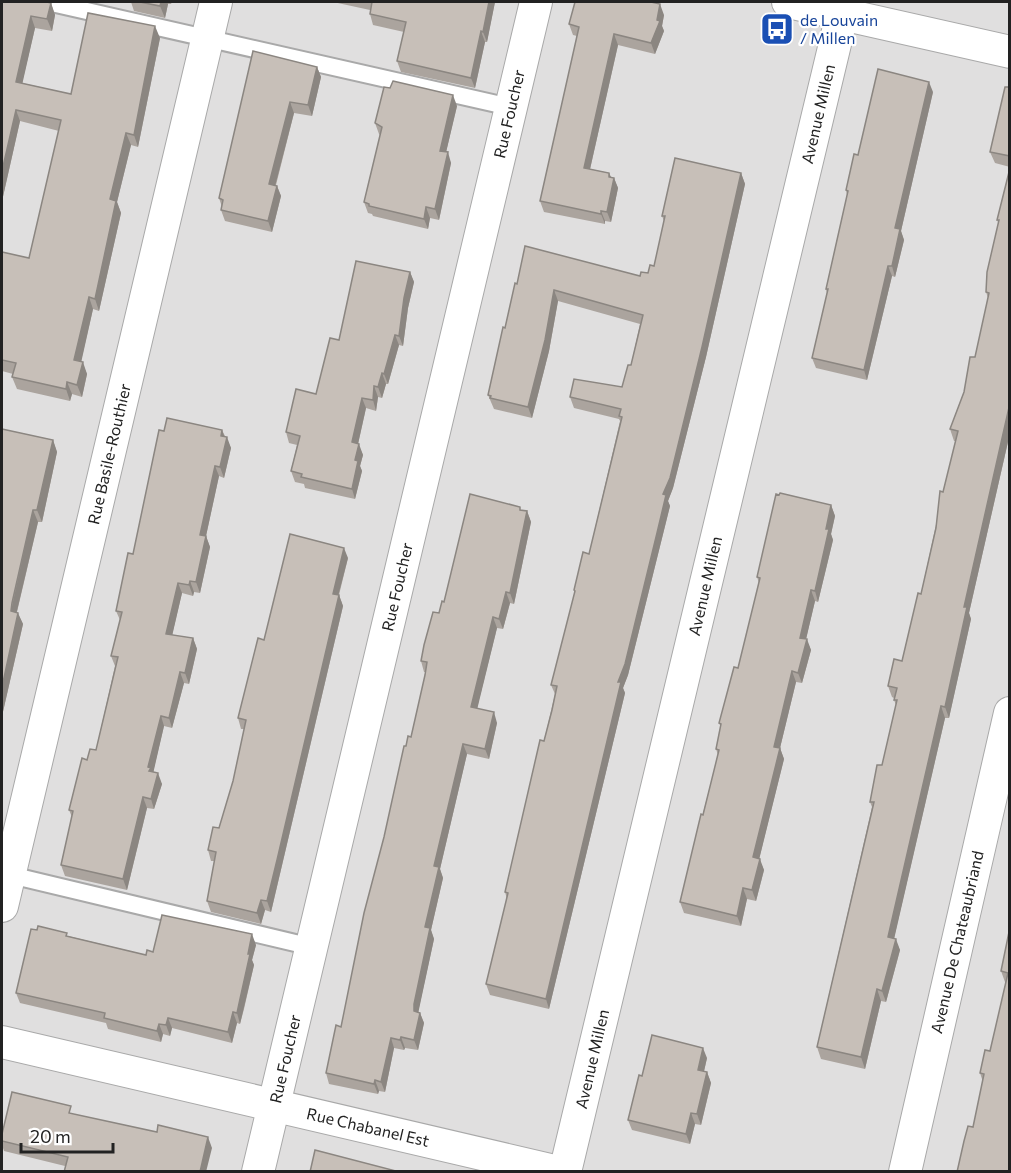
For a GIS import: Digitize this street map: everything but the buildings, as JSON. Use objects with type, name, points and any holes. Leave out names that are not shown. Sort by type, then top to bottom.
[{"type":"street","name":"Rue Basile-Routhier","points":[[2,906],[5,874],[216,2]]},
{"type":"street","name":"Rue Foucher","points":[[258,1172],[536,2]]},
{"type":"street","points":[[788,2],[844,8],[1010,52]]},
{"type":"street","name":"Avenue Millen","points":[[566,1172],[844,8]]},
{"type":"street","name":"Avenue De Chateaubriand","points":[[905,1172],[1010,713]]},
{"type":"street","name":"Rue Chabanel Est","points":[[2,1042],[559,1172]]},
{"type":"lane","points":[[47,2],[510,107]]},
{"type":"lane","points":[[5,874],[312,946]]},
{"type":"shaded area","points":[[2,2],[1009,2],[1009,1171],[2,1171]]},
{"type":"place","name":"de Louvain / Millen","points":[[777,29]]}]
